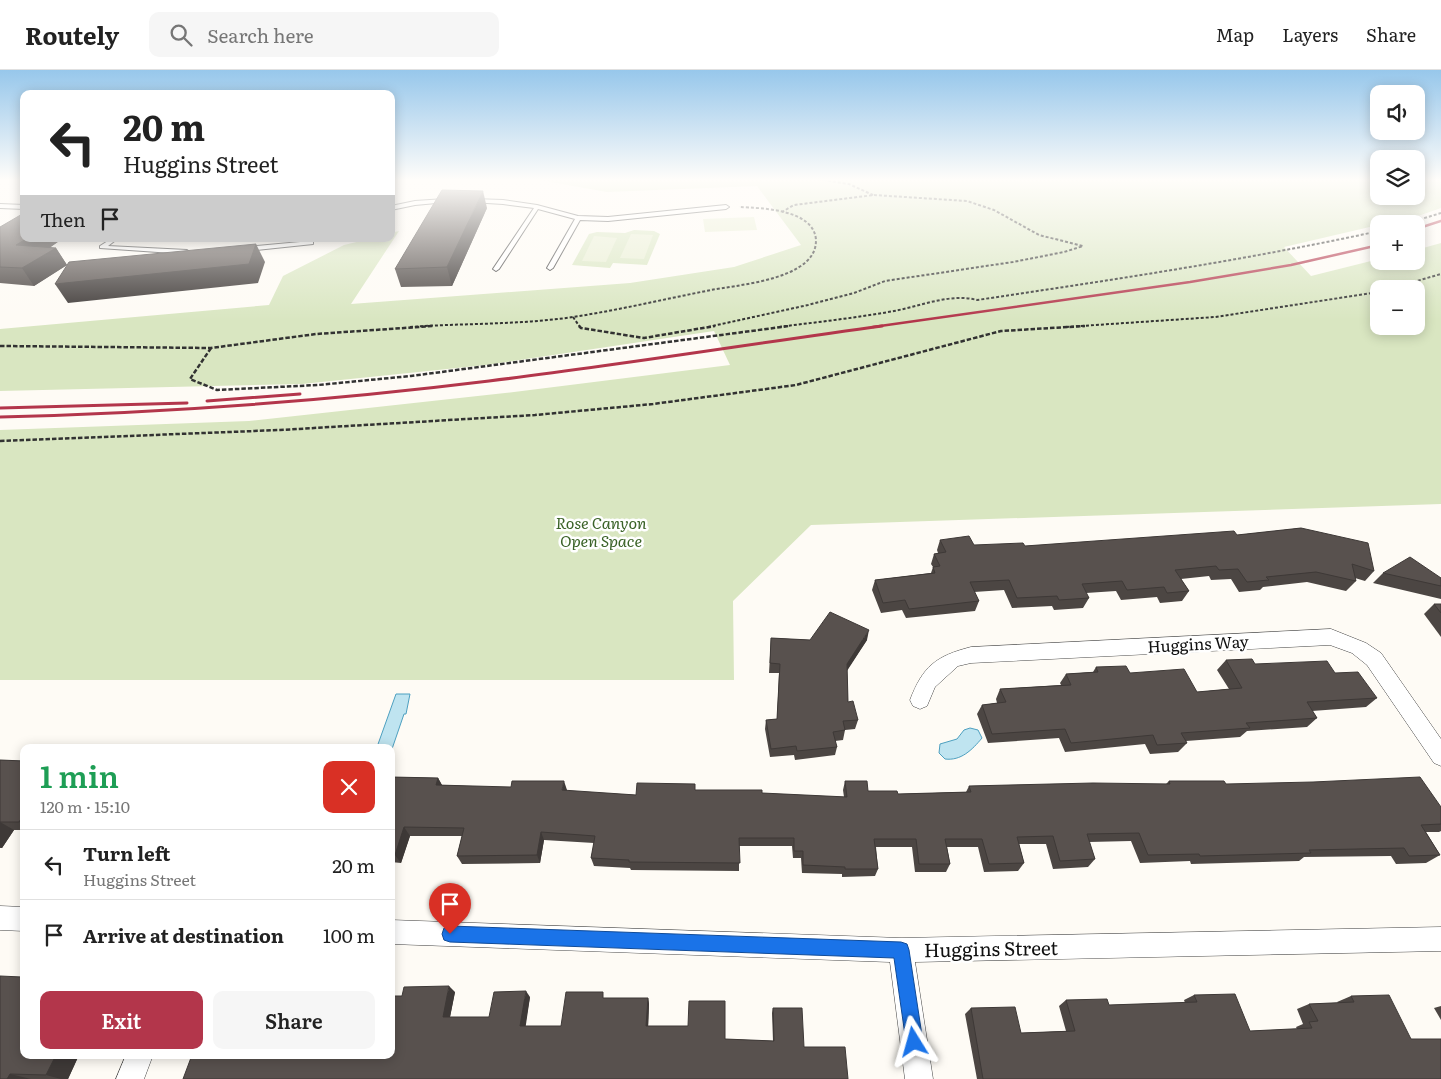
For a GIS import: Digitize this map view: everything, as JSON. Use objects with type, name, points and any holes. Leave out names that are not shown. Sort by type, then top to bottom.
[{"type":"street","name":"Huggins Way","points":[[920,700],[927,682],[952,660],[971,655],[1331,637],[1358,648],[1374,659],[1441,756]]},
{"type":"street","points":[[0,918],[20,919]]},
{"type":"street","name":"Huggins Street","points":[[395,932],[901,950],[1441,939]]},
{"type":"street","points":[[901,950],[920,1079]]},
{"type":"street","points":[[130,1079],[138,1059]]},
{"type":"lane","points":[[496,269],[524,226]]},
{"type":"lane","points":[[550,268],[573,226]]},
{"type":"lane","points":[[110,242],[102,247],[196,253]]},
{"type":"lane","points":[[244,249],[311,244]]},
{"type":"path","points":[[0,346],[211,348],[316,334],[420,326],[527,322],[573,317],[763,280],[783,274],[803,264],[814,255],[817,248],[815,233],[810,226]]},
{"type":"path","points":[[573,317],[581,328],[644,338],[808,306],[854,293],[885,281],[1013,262],[1064,252],[1083,246],[1039,235],[1023,226]]},
{"type":"path","points":[[211,348],[190,379],[217,390],[318,385],[392,378],[893,311],[950,298],[977,300],[1216,265],[1315,246],[1370,232]]},
{"type":"path","points":[[1420,280],[1441,274]]},
{"type":"path","points":[[0,441],[280,430],[516,417],[653,404],[796,385],[1001,331],[1215,317],[1370,294]]},
{"type":"green space","points":[[704,226],[756,226],[757,230],[705,232]]},
{"type":"green space","name":"Rose Canyon Open Space","points":[[787,226],[1370,226],[1284,247],[1311,276],[1370,261],[1370,270],[1425,270],[1425,247],[1441,243],[1441,504],[811,525],[733,601],[734,680],[0,680],[0,430],[249,421],[505,393],[730,365],[714,331],[486,365],[302,384],[0,391],[0,329],[269,305],[283,276],[344,245],[356,242],[392,242],[351,304],[630,283],[734,267],[801,245]]},
{"type":"green space","points":[[634,230],[654,231],[660,234],[647,265],[613,263],[610,268],[572,265],[589,234],[597,232],[625,233]]},
{"type":"green space","points":[[631,234],[653,235],[644,259],[620,258]]},
{"type":"green space","points":[[594,236],[617,238],[606,262],[582,261]]},
{"type":"water","points":[[396,694],[410,694],[406,714],[404,714],[394,744],[378,744]]},
{"type":"water","points":[[970,728],[978,730],[982,738],[970,750],[961,756],[951,759],[945,759],[939,753],[940,744],[957,739],[964,730]]},
{"type":"building","points":[[20,226],[21,242],[16,245],[56,248],[22,268],[0,267],[0,227]]},
{"type":"building","points":[[421,226],[466,226],[447,267],[395,269]]},
{"type":"building","points":[[256,244],[249,264],[55,284],[69,262]]},
{"type":"building","points":[[1301,528],[1368,543],[1374,571],[1352,564],[1356,581],[1316,572],[1266,577],[1269,580],[1247,582],[1238,569],[1219,570],[1216,566],[1175,570],[1189,591],[1167,593],[1164,587],[1127,590],[1122,581],[1082,584],[1089,598],[1059,600],[1057,596],[1017,598],[1009,580],[970,582],[979,601],[909,609],[905,600],[883,603],[875,580],[935,573],[933,567],[940,566],[934,554],[946,552],[940,540],[969,536],[974,545],[1023,543],[1025,546],[1234,531],[1237,535]]},
{"type":"building","points":[[1410,557],[1441,578],[1441,586],[1383,573]]},
{"type":"building","points":[[1434,604],[1441,604],[1441,613]]},
{"type":"building","points":[[830,612],[869,630],[847,664],[848,702],[853,701],[858,720],[843,721],[845,730],[833,732],[837,747],[797,751],[796,746],[771,749],[766,720],[777,719],[780,664],[770,663],[771,638],[810,640]]},
{"type":"building","points":[[1252,659],[1255,664],[1327,661],[1335,673],[1358,672],[1377,698],[1307,702],[1317,718],[1246,723],[1250,728],[1181,733],[1187,743],[1157,745],[1153,735],[1071,743],[1065,729],[992,734],[982,705],[1006,702],[1000,689],[1071,685],[1066,674],[1098,672],[1096,667],[1126,666],[1130,673],[1184,669],[1197,692],[1242,688],[1226,660]]},
{"type":"building","points":[[0,760],[20,761],[20,820],[19,822],[0,822]]},
{"type":"building","points":[[395,777],[438,778],[436,785],[511,787],[512,781],[564,781],[562,790],[636,795],[637,783],[695,784],[695,790],[762,790],[762,793],[847,797],[845,781],[867,781],[868,791],[897,791],[898,794],[971,792],[969,786],[1093,783],[1170,784],[1169,781],[1224,781],[1226,784],[1420,777],[1441,807],[1441,824],[1421,825],[1440,855],[1409,856],[1404,848],[1309,850],[1311,853],[1200,856],[1199,854],[1148,855],[1139,833],[1087,834],[1095,859],[1060,861],[1053,836],[1017,837],[1024,863],[989,864],[982,839],[945,839],[950,864],[919,864],[916,839],[874,839],[878,869],[845,869],[845,867],[803,865],[803,851],[794,851],[794,838],[739,838],[740,863],[629,862],[629,860],[591,858],[595,836],[541,832],[537,855],[457,856],[464,828],[404,827],[395,855]]},
{"type":"building","points":[[0,976],[20,977],[20,1059],[54,1059],[46,1075],[10,1074],[7,1079],[0,1079]]},
{"type":"building","points":[[449,986],[443,1017],[489,1017],[494,992],[526,991],[520,1026],[561,1026],[566,992],[603,992],[603,998],[648,998],[646,1026],[688,1026],[689,1001],[725,1001],[725,1039],[774,1041],[773,1008],[802,1008],[804,1047],[845,1047],[848,1079],[183,1079],[190,1059],[395,1059],[395,996],[402,996],[404,987]]},
{"type":"building","points":[[1235,994],[1250,1031],[1312,1028],[1309,1022],[1318,1021],[1309,1004],[1354,1002],[1351,996],[1389,995],[1411,1039],[1441,1039],[1441,1079],[983,1079],[971,1008],[1015,1007],[1021,1033],[1075,1031],[1066,1000],[1107,999],[1109,1005],[1197,1002],[1194,995]]},
{"type":"railway","points":[[873,327],[1190,282],[1291,265],[1370,247]]},
{"type":"railway","points":[[0,417],[245,405],[428,388],[538,375],[882,326]]},
{"type":"railway","points":[[207,401],[300,394]]},
{"type":"railway","points":[[0,408],[187,403]]},
{"type":"route","points":[[450,934],[901,950],[914,1042]]}]
